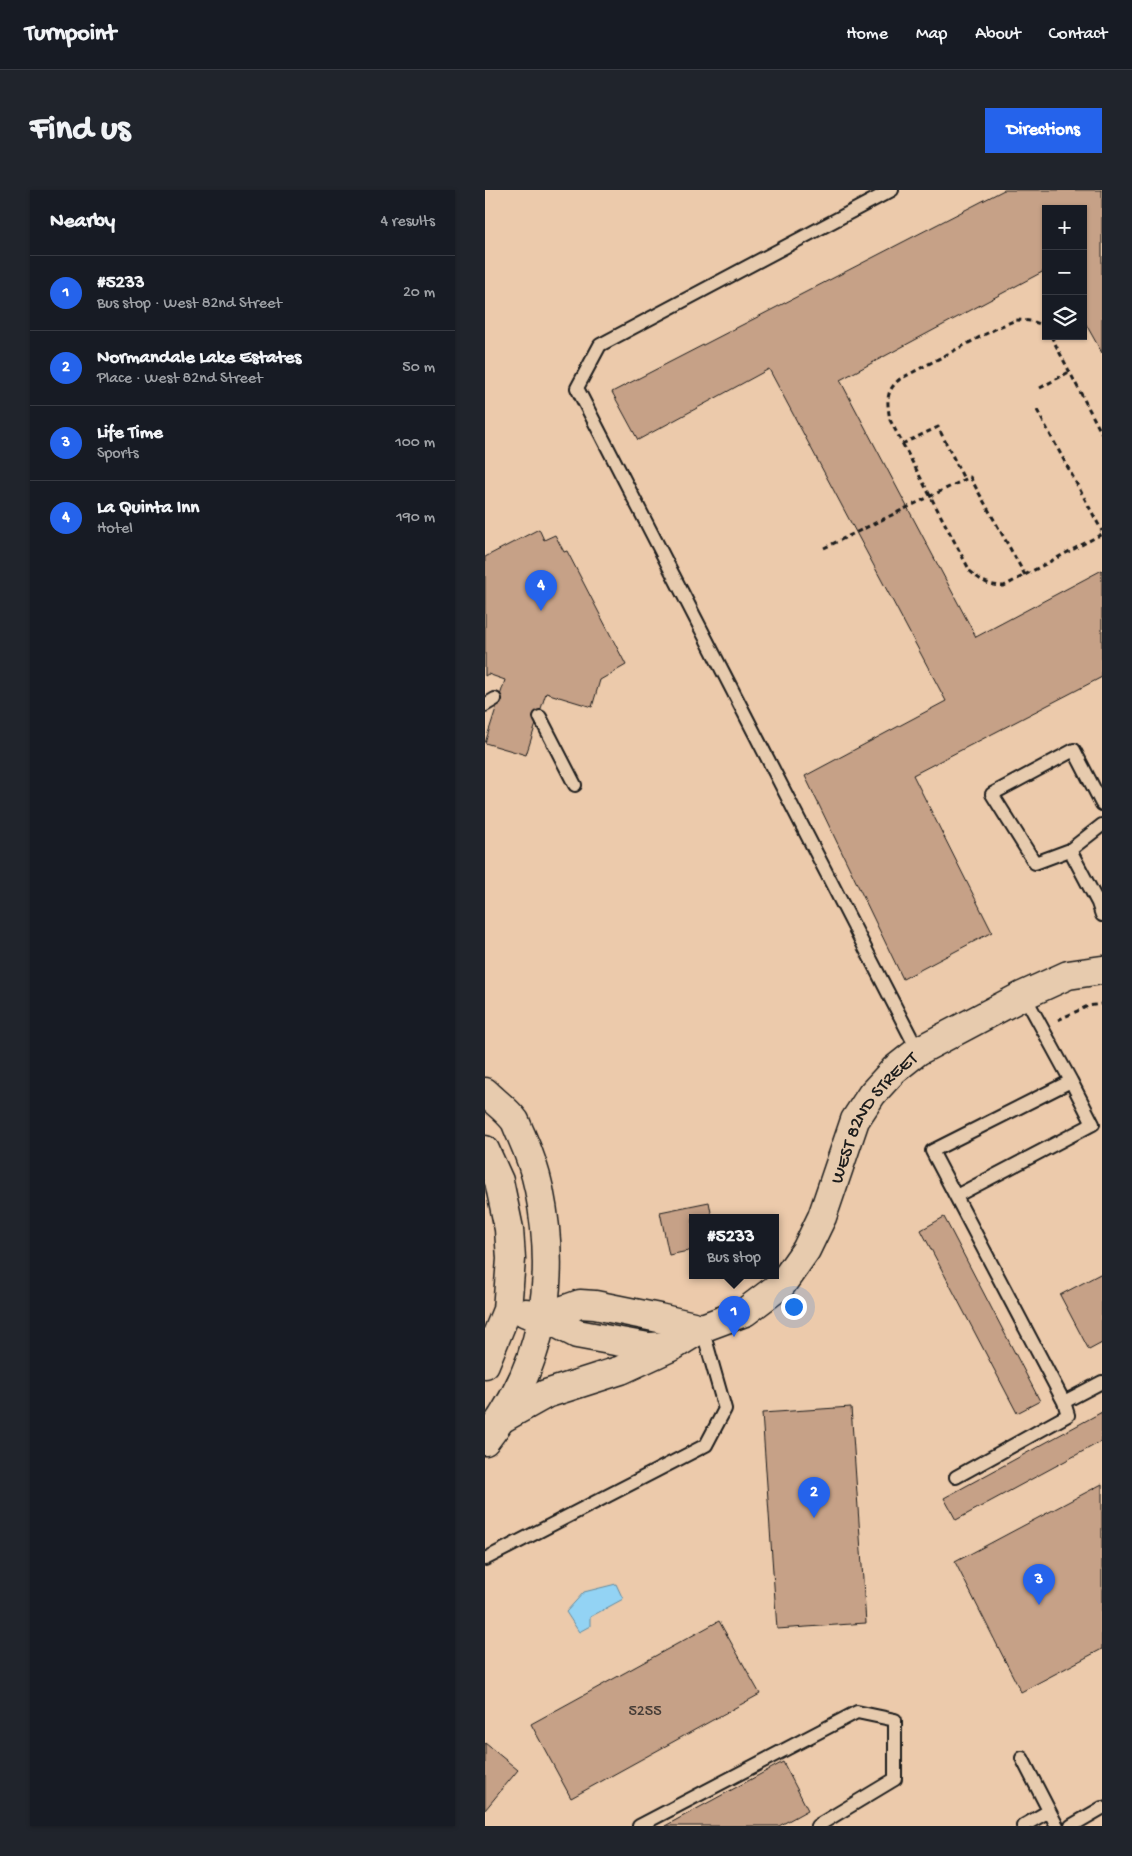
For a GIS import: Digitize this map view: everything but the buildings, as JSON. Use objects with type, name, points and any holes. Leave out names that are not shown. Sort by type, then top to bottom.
[{"type":"street","name":"WEST 82ND STREET","points":[[507,1310],[544,1317],[577,1334],[648,1347],[673,1346],[702,1328],[745,1312],[782,1284],[806,1250],[821,1217],[855,1120],[872,1094],[894,1070],[918,1051],[1024,995],[1068,975],[1102,970]]},
{"type":"street","points":[[485,1092],[515,1121],[534,1164],[544,1214],[548,1265],[544,1317],[528,1369],[503,1418],[485,1440]]},
{"type":"street","points":[[485,1150],[499,1181],[509,1229],[511,1259],[507,1310],[485,1364]]},
{"type":"street","points":[[544,1317],[580,1304],[623,1310],[702,1328]]},
{"type":"street","points":[[503,1418],[546,1394],[621,1370],[673,1346]]},
{"type":"lane","points":[[892,190],[600,346],[577,388],[918,1051]]},
{"type":"lane","points":[[540,717],[575,785]]},
{"type":"lane","points":[[1102,804],[1074,750],[992,794],[1035,863],[1070,850],[1102,825]]},
{"type":"lane","points":[[1070,850],[1099,903],[1102,914]]},
{"type":"lane","points":[[956,1196],[1093,1124],[1043,1027],[1024,995]]},
{"type":"lane","points":[[956,1477],[1067,1415],[1064,1402],[932,1151],[1071,1081]]},
{"type":"lane","points":[[485,1559],[706,1445],[725,1409],[702,1328]]},
{"type":"lane","points":[[1064,1402],[1102,1382]]},
{"type":"lane","points":[[639,1826],[857,1712],[895,1720],[895,1779],[817,1826]]},
{"type":"lane","points":[[1022,1758],[1057,1826]]},
{"type":"lane","points":[[1071,1826],[1102,1808]]},
{"type":"lane","points":[[1023,1826],[1049,1811]]},
{"type":"path","points":[[1037,410],[1102,533],[1025,576],[1004,586],[992,586],[981,581],[970,571],[890,420],[887,397],[893,385],[900,379],[999,327],[1016,320],[1031,320],[1042,326]]},
{"type":"path","points":[[1053,340],[1102,434]]},
{"type":"path","points":[[1040,388],[1069,372]]},
{"type":"path","points":[[902,444],[938,426],[964,479]]},
{"type":"path","points":[[823,548],[970,476],[1025,576]]},
{"type":"path","points":[[1043,1027],[1088,1006],[1102,1004]]},
{"type":"water","points":[[616,1584],[623,1599],[590,1617],[590,1626],[579,1632],[566,1612],[584,1592]]},
{"type":"place","name":"La Quinta Inn","points":[[541,611]]},
{"type":"place","name":"#5233","points":[[734,1337]]},
{"type":"place","name":"Normandale Lake Estates","points":[[814,1518]]},
{"type":"place","name":"Life Time","points":[[1039,1605]]}]
